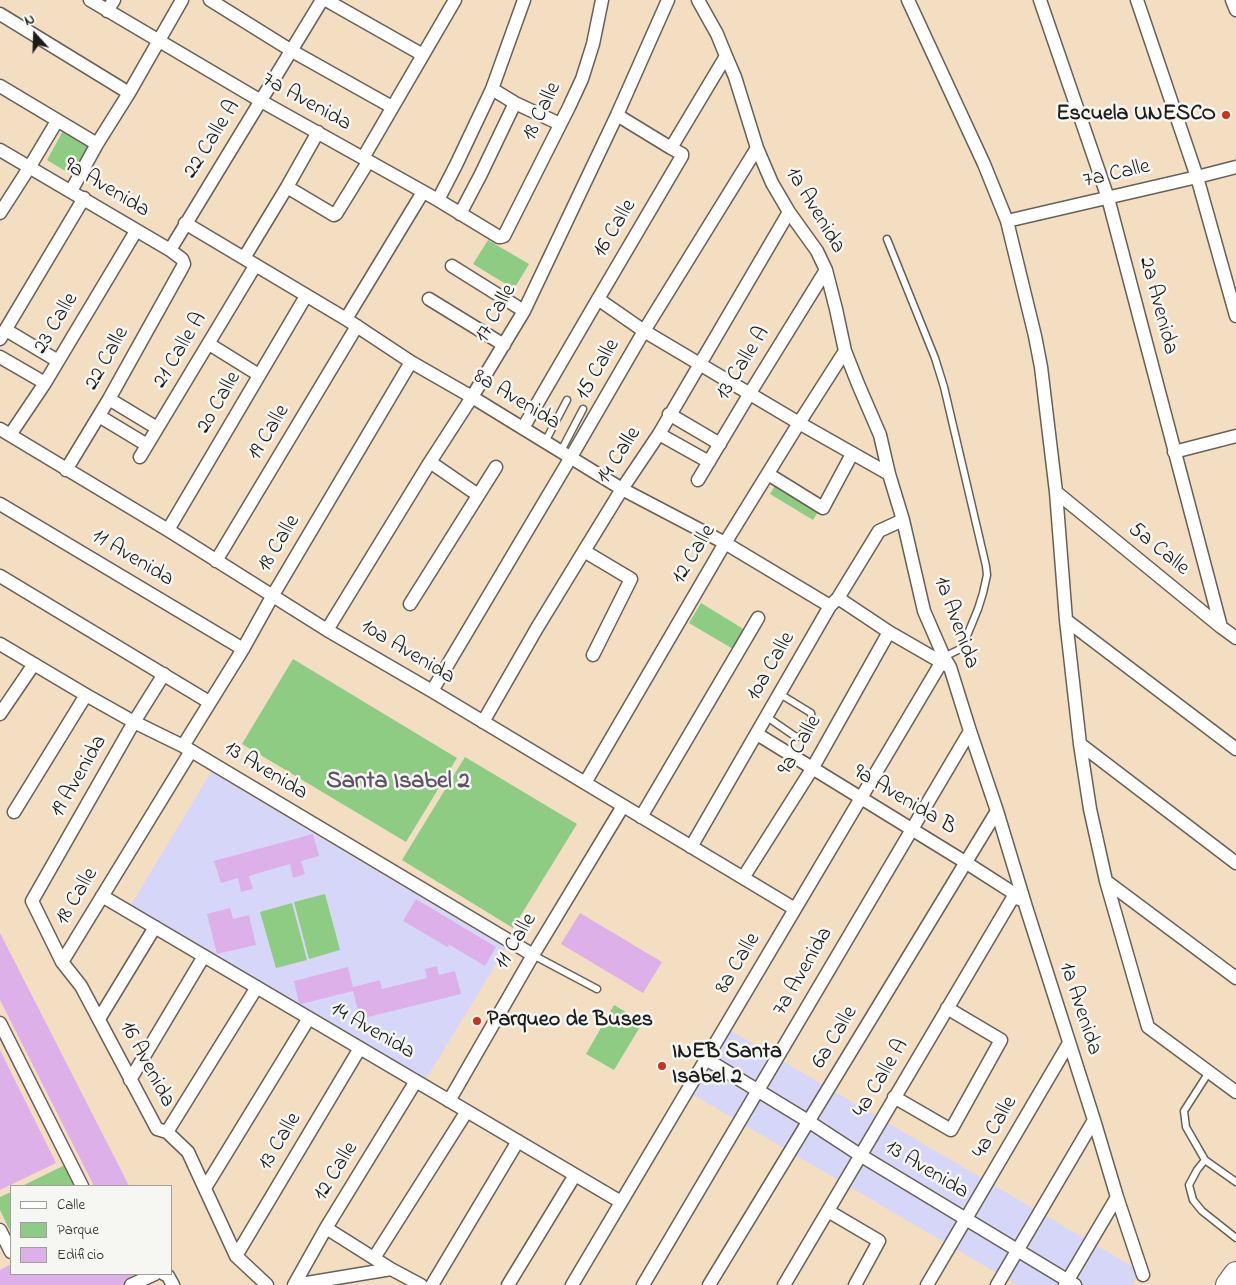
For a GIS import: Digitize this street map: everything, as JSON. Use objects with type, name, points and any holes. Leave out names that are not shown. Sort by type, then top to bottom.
[{"type":"highway","points":[[1228,1285],[1236,1274]]},
{"type":"street","name":"7a Avenida","points":[[90,0],[111,5],[158,40],[261,101],[438,200],[499,237],[504,236]]},
{"type":"street","points":[[71,191],[96,144],[182,0]]},
{"type":"street","points":[[210,0],[292,51],[392,107]]},
{"type":"street","name":"22 Calle A","points":[[170,250],[322,0]]},
{"type":"street","points":[[326,0],[423,55]]},
{"type":"street","points":[[438,200],[492,89],[524,0]]},
{"type":"street","name":"18 Calle","points":[[504,236],[582,79],[593,44],[602,0]]},
{"type":"street","name":"17 Calle","points":[[327,630],[524,311],[617,115],[668,0]]},
{"type":"street","name":"1a Avenida","points":[[698,0],[716,34],[735,78],[756,148],[772,183],[789,212],[817,251],[826,270],[845,351],[880,435],[903,520],[924,611],[945,662],[997,811],[1143,1275]]},
{"type":"street","points":[[908,0],[1008,220],[1041,367],[1056,492],[1066,620],[1080,744],[1090,809],[1106,881],[1148,1027],[1236,1092]]},
{"type":"street","name":"2a Avenida","points":[[1040,0],[1108,198],[1221,627]]},
{"type":"street","points":[[1138,0],[1197,177],[1236,316]]},
{"type":"street","points":[[1232,0],[1236,10]]},
{"type":"street","points":[[287,187],[334,215],[336,214],[392,107],[452,1]]},
{"type":"street","points":[[0,14],[128,93]]},
{"type":"street","points":[[617,115],[672,148],[726,56]]},
{"type":"street","points":[[0,86],[96,144]]},
{"type":"street","points":[[492,89],[515,103],[560,124]]},
{"type":"street","points":[[460,214],[515,103]]},
{"type":"street","points":[[0,213],[57,121]]},
{"type":"street","points":[[244,258],[318,132]]},
{"type":"street","name":"16 Calle","points":[[523,428],[682,156],[682,154],[672,148]]},
{"type":"street","name":"15 Calle","points":[[432,691],[566,454],[756,148]]},
{"type":"street","name":"9a Avenida","points":[[0,150],[170,250],[182,259],[184,264],[182,268]]},
{"type":"street","name":"7a Calle","points":[[1008,220],[1236,167]]},
{"type":"street","points":[[346,319],[423,192]]},
{"type":"street","points":[[58,361],[3,335],[84,198]]},
{"type":"street","name":"14 Calle","points":[[483,722],[584,551],[659,434],[789,212]]},
{"type":"street","name":"8a Avenida","points":[[185,223],[346,319],[411,362],[622,489],[945,662]]},
{"type":"street","name":"23 Calle","points":[[5,432],[45,383],[136,231]]},
{"type":"street","name":"21 Calle A","points":[[140,457],[255,266]]},
{"type":"street","points":[[452,266],[524,311]]},
{"type":"street","name":"22 Calle","points":[[66,470],[109,399],[182,268]]},
{"type":"street","name":"13 Calle A","points":[[698,480],[826,270]]},
{"type":"street","name":"20 Calle","points":[[168,530],[306,296]]},
{"type":"street","points":[[429,299],[504,345]]},
{"type":"street","points":[[598,299],[644,330],[799,423],[889,474]]},
{"type":"street","name":"19 Calle","points":[[216,561],[357,326]]},
{"type":"street","points":[[209,344],[259,375]]},
{"type":"street","name":"12 Calle","points":[[585,783],[725,544],[845,351]]},
{"type":"street","points":[[0,357],[45,383]]},
{"type":"street","name":"18 Calle","points":[[62,962],[187,749],[209,702],[243,649],[411,362]]},
{"type":"street","points":[[109,399],[157,428]]},
{"type":"street","points":[[669,414],[720,444]]},
{"type":"street","points":[[99,416],[147,445]]},
{"type":"street","name":"10a Avenida","points":[[5,432],[168,530],[327,630],[795,909]]},
{"type":"street","points":[[659,434],[709,462]]},
{"type":"street","points":[[1174,452],[1236,436]]},
{"type":"street","points":[[768,474],[823,508],[852,454]]},
{"type":"street","points":[[430,462],[478,495]]},
{"type":"street","points":[[410,604],[496,467]]},
{"type":"street","name":"5a Calle","points":[[1056,492],[1236,638]]},
{"type":"street","name":"11 Avenida","points":[[0,504],[243,649]]},
{"type":"street","name":"10a Calle","points":[[692,847],[834,602],[879,532],[903,520]]},
{"type":"street","points":[[584,551],[631,579],[593,655]]},
{"type":"street","points":[[0,576],[209,702]]},
{"type":"street","points":[[641,817],[758,618]]},
{"type":"street","points":[[1066,620],[1236,749]]},
{"type":"street","name":"9a Calle","points":[[743,878],[812,769],[889,632]]},
{"type":"street","name":"13 Avenida","points":[[0,644],[134,722],[187,749],[532,955]]},
{"type":"street","name":"8a Calle","points":[[572,1285],[860,798],[945,662]]},
{"type":"street","points":[[0,714],[34,664]]},
{"type":"street","name":"19 Avenida","points":[[32,901],[134,722],[164,674]]},
{"type":"street","points":[[14,812],[86,695]]},
{"type":"street","name":"7a Avenida","points":[[643,1285],[970,731]]},
{"type":"street","name":"9a Avenida B","points":[[757,734],[1015,894],[1026,907]]},
{"type":"street","points":[[1080,744],[1236,863]]},
{"type":"street","name":"11 Calle","points":[[449,1101],[532,955],[623,806]]},
{"type":"street","name":"6a Calle","points":[[709,1285],[997,811]]},
{"type":"street","points":[[1106,881],[1236,978]]},
{"type":"street","name":"4a Calle A","points":[[784,1285],[1015,894]]},
{"type":"street","name":"14 Avenida","points":[[102,896],[621,1202]]},
{"type":"street","name":"16 Avenida","points":[[32,901],[62,962],[81,986],[157,1129],[168,1132],[188,1152],[236,1256],[267,1285]]},
{"type":"street","points":[[99,1019],[155,927]]},
{"type":"street","points":[[130,1080],[204,956]]},
{"type":"street","points":[[168,1132],[257,987]]},
{"type":"street","points":[[894,1098],[951,1130],[1001,1040],[947,1008]]},
{"type":"street","points":[[205,1188],[309,1018]]},
{"type":"street","points":[[0,1023],[81,1185]]},
{"type":"street","name":"4a Calle","points":[[927,1285],[1069,1043]]},
{"type":"street","name":"13 Calle","points":[[236,1256],[360,1048]]},
{"type":"street","name":"13 Avenida","points":[[706,1059],[1018,1250],[1069,1284]]},
{"type":"street","name":"12 Calle","points":[[295,1285],[326,1228],[416,1081]]},
{"type":"street","points":[[374,1258],[467,1111]]},
{"type":"street","points":[[997,1285],[1094,1120]]},
{"type":"street","points":[[432,1285],[518,1141]]},
{"type":"street","points":[[508,1285],[575,1175]]},
{"type":"street","points":[[1069,1284],[1117,1197]]},
{"type":"street","points":[[828,1211],[879,1241],[855,1285]]},
{"type":"street","points":[[326,1228],[421,1285]]},
{"type":"street","points":[[0,1230],[10,1249]]},
{"type":"street","points":[[295,1285],[390,1268]]},
{"type":"street","points":[[166,1275],[173,1285]]},
{"type":"street","points":[[131,1285],[150,1276]]},
{"type":"lane","points":[[887,239],[942,380],[986,566],[987,575],[983,593],[964,643],[945,662]]},
{"type":"lane","points":[[545,442],[567,400]]},
{"type":"lane","points":[[566,454],[583,409]]},
{"type":"lane","points":[[767,717],[796,737],[801,736],[812,719],[807,710],[780,694]]},
{"type":"lane","points":[[532,955],[597,989]]},
{"type":"lane","points":[[1209,1072],[1184,1111],[1186,1127],[1205,1160],[1236,1182]]},
{"type":"lane","points":[[1205,1160],[1196,1170],[1189,1185],[1193,1200],[1202,1211],[1236,1238]]},
{"type":"shaded area","points":[[211,772],[506,948],[423,1084],[129,908]]},
{"type":"shaded area","points":[[728,1029],[1140,1271],[1132,1285],[1017,1285],[690,1093]]},
{"type":"green space","points":[[65,127],[91,141],[72,175],[47,160]]},
{"type":"green space","points":[[488,240],[529,264],[514,289],[473,264]]},
{"type":"green space","points":[[780,477],[824,502],[813,520],[770,494]]},
{"type":"green space","points":[[701,603],[745,630],[733,649],[689,623]]},
{"type":"green space","points":[[293,659],[457,758],[406,842],[242,744]]},
{"type":"green space","points":[[465,757],[577,824],[513,928],[402,860]]},
{"type":"green space","points":[[325,894],[340,950],[309,959],[294,902]]},
{"type":"green space","points":[[292,903],[307,960],[276,968],[260,912]]},
{"type":"green space","points":[[614,1005],[643,1022],[614,1070],[586,1054]]},
{"type":"green space","points":[[65,1165],[75,1185],[24,1185]]},
{"type":"green space","points":[[10,1192],[10,1231],[0,1210],[0,1197]]},
{"type":"building","points":[[313,834],[319,856],[301,861],[305,874],[293,878],[290,864],[249,876],[253,889],[241,892],[238,878],[221,883],[214,861]]},
{"type":"building","points":[[416,899],[496,947],[485,966],[448,944],[449,948],[403,921]]},
{"type":"building","points":[[230,908],[233,919],[249,915],[256,945],[217,954],[207,914]]},
{"type":"building","points":[[580,913],[662,962],[643,993],[561,944]]},
{"type":"building","points":[[0,933],[128,1185],[93,1185],[0,1000]]},
{"type":"building","points":[[437,966],[439,975],[455,971],[461,994],[360,1019],[353,991],[301,1004],[299,1003],[294,981],[348,967],[353,987],[380,980],[382,989],[427,978],[425,969]]},
{"type":"building","points":[[0,1050],[56,1163],[0,1190]]},
{"type":"building","points":[[10,1265],[10,1275],[134,1275],[125,1280],[123,1285],[0,1285],[0,1270]]},
{"type":"place","name":"Escuela UNESCO","points":[[1226,115]]},
{"type":"place","name":"Parqueo de Buses","points":[[477,1021]]},
{"type":"place","name":"INEB Santa Isabel 2","points":[[662,1066]]},
{"type":"district","name":"Santa Isabel 2","points":[[398,783]]}]
